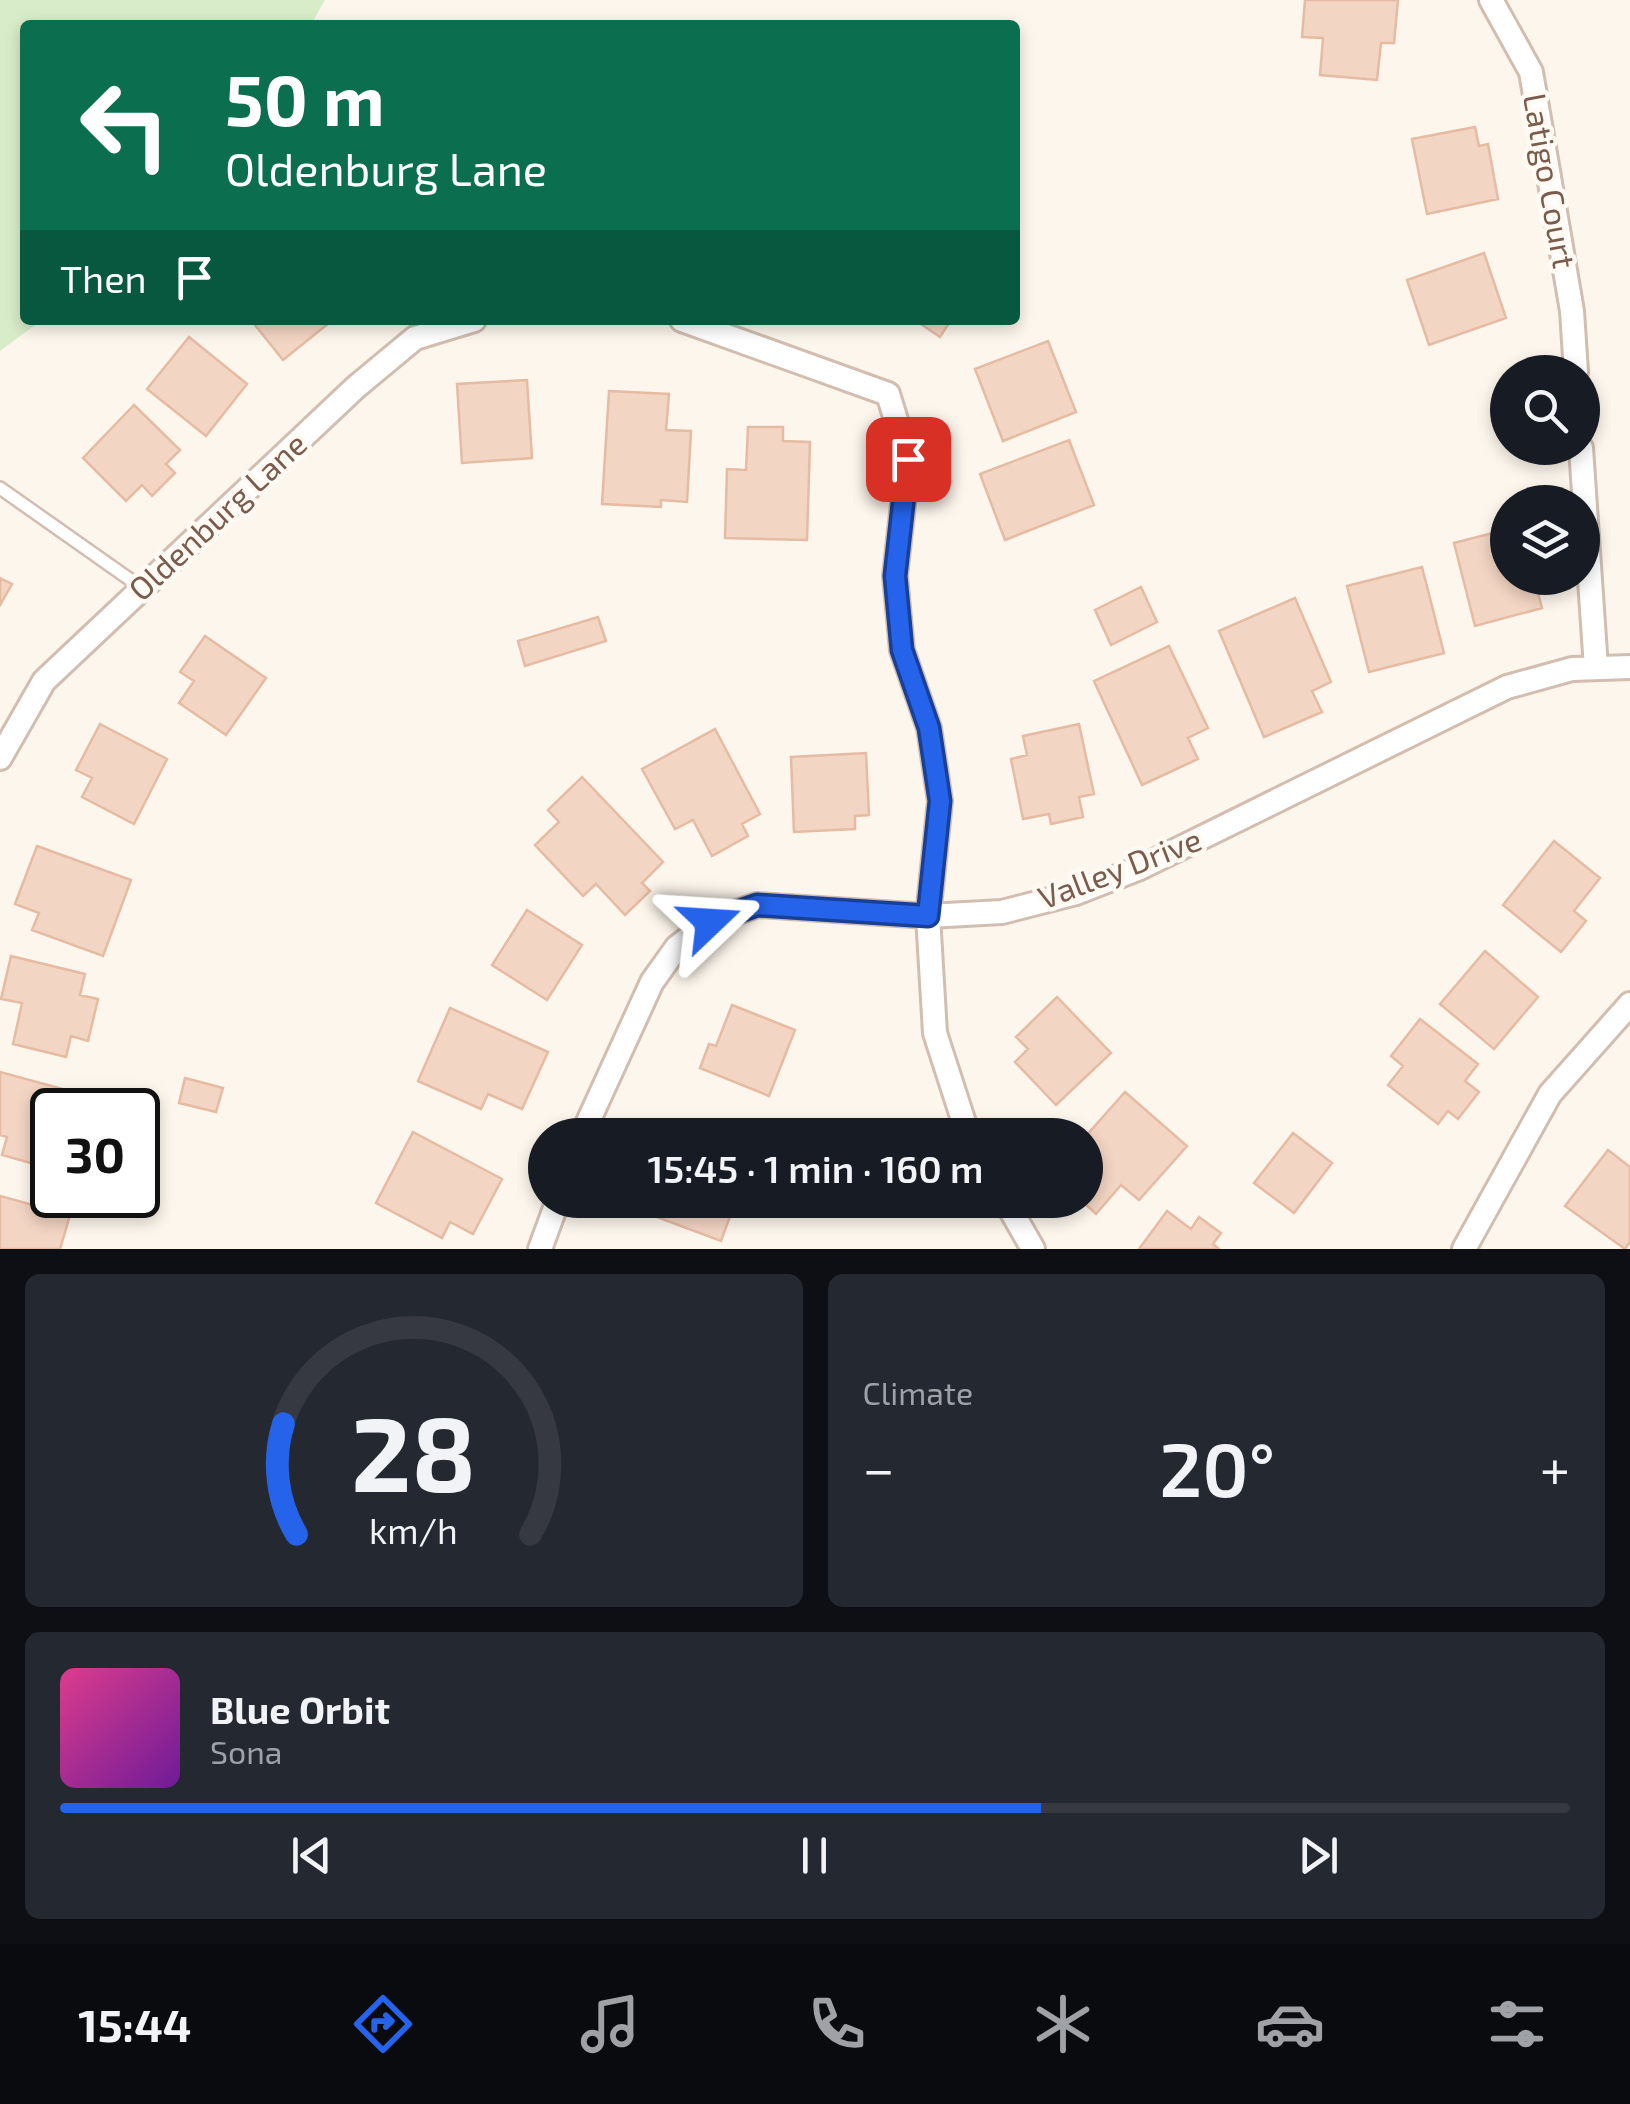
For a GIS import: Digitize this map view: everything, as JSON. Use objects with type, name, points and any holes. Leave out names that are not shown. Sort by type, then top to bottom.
[{"type":"street","name":"Latigo Court","points":[[1491,0],[1530,72],[1572,311],[1575,355]]},
{"type":"street","name":"Oldenburg Lane","points":[[0,758],[44,681],[142,588],[356,387],[415,338],[458,325]]},
{"type":"street","points":[[696,325],[888,394],[908,459],[895,576],[902,650],[929,728],[940,801],[928,916],[936,1032],[963,1118]]},
{"type":"street","points":[[1582,465],[1596,668]]},
{"type":"street","name":"Valley Drive","points":[[590,1118],[652,982],[677,947],[710,922],[757,905],[928,916],[1002,912],[1076,893],[1140,868],[1507,687],[1572,669],[1630,667]]},
{"type":"street","points":[[1464,1249],[1550,1094],[1630,1004]]},
{"type":"street","points":[[540,1249],[551,1218]]},
{"type":"street","points":[[1015,1218],[1033,1249]]},
{"type":"lane","points":[[0,488],[142,588]]},
{"type":"green space","points":[[0,0],[325,0],[314,20],[20,20],[20,325],[35,325],[0,351]]},
{"type":"building","points":[[1305,0],[1398,0],[1394,43],[1381,43],[1377,80],[1320,75],[1323,38],[1302,37]]},
{"type":"building","points":[[1475,127],[1479,146],[1488,144],[1498,199],[1427,214],[1412,139]]},
{"type":"building","points":[[1484,253],[1506,318],[1429,345],[1407,280]]},
{"type":"building","points":[[255,325],[327,325],[283,360]]},
{"type":"building","points":[[922,325],[948,325],[940,337]]},
{"type":"building","points":[[189,337],[247,384],[206,436],[147,389]]},
{"type":"building","points":[[1048,341],[1076,412],[1003,441],[975,369]]},
{"type":"building","points":[[527,380],[532,458],[462,463],[457,384]]},
{"type":"building","points":[[609,391],[669,394],[666,430],[691,431],[687,502],[661,500],[661,507],[602,504]]},
{"type":"building","points":[[134,405],[180,450],[166,464],[175,473],[152,496],[142,485],[126,501],[83,458]]},
{"type":"building","points":[[748,427],[783,427],[783,441],[810,442],[807,540],[725,538],[727,469],[746,470]]},
{"type":"building","points":[[1069,440],[1094,505],[1005,540],[980,474]]},
{"type":"building","points":[[1490,534],[1490,595],[1539,595],[1542,608],[1475,626],[1454,543]]},
{"type":"building","points":[[1422,567],[1444,653],[1369,672],[1347,586]]},
{"type":"building","points":[[0,578],[12,584],[0,605]]},
{"type":"building","points":[[1141,587],[1157,622],[1111,645],[1095,610]]},
{"type":"building","points":[[1295,598],[1331,682],[1312,691],[1322,712],[1264,737],[1219,631]]},
{"type":"building","points":[[598,617],[606,641],[525,666],[518,641]]},
{"type":"building","points":[[205,636],[266,678],[226,735],[179,703],[194,681],[180,672]]},
{"type":"building","points":[[1169,646],[1208,728],[1188,738],[1198,759],[1142,785],[1094,681]]},
{"type":"building","points":[[100,724],[167,759],[134,824],[82,797],[92,778],[76,770]]},
{"type":"building","points":[[1079,724],[1094,794],[1079,797],[1083,817],[1051,824],[1049,814],[1023,819],[1011,759],[1027,755],[1023,736]]},
{"type":"building","points":[[715,729],[760,814],[742,824],[748,836],[712,856],[693,820],[675,829],[642,769]]},
{"type":"building","points":[[866,753],[869,815],[855,816],[855,829],[794,832],[791,757]]},
{"type":"building","points":[[582,777],[663,862],[642,883],[650,891],[625,915],[596,884],[583,896],[535,845],[559,822],[548,810]]},
{"type":"building","points":[[1554,841],[1600,878],[1574,911],[1586,921],[1561,952],[1503,905]]},
{"type":"building","points":[[37,846],[131,880],[103,956],[32,930],[39,913],[15,904]]},
{"type":"building","points":[[527,910],[582,945],[547,1000],[492,965]]},
{"type":"building","points":[[1485,951],[1538,997],[1494,1049],[1440,1004]]},
{"type":"building","points":[[11,956],[85,974],[80,995],[98,999],[88,1041],[71,1036],[66,1057],[13,1044],[22,1003],[1,999]]},
{"type":"building","points":[[1057,997],[1111,1053],[1056,1105],[1015,1062],[1028,1049],[1016,1037]]},
{"type":"building","points":[[732,1005],[795,1030],[769,1096],[700,1068],[709,1044],[716,1046]]},
{"type":"building","points":[[450,1008],[548,1052],[522,1109],[488,1094],[481,1109],[418,1081]]},
{"type":"building","points":[[1420,1019],[1478,1064],[1465,1081],[1479,1092],[1458,1119],[1448,1111],[1438,1124],[1388,1085],[1403,1066],[1391,1056]]},
{"type":"building","points":[[0,1072],[59,1088],[30,1088],[30,1163],[2,1155],[7,1137],[0,1135]]},
{"type":"building","points":[[185,1078],[223,1088],[216,1112],[179,1103]]},
{"type":"building","points":[[1125,1092],[1187,1146],[1139,1200],[1121,1185],[1103,1206],[1102,1118]]},
{"type":"building","points":[[413,1132],[502,1179],[473,1234],[450,1222],[442,1238],[376,1203]]},
{"type":"building","points":[[1293,1133],[1332,1163],[1294,1213],[1254,1183]]},
{"type":"building","points":[[1608,1150],[1630,1167],[1630,1242],[1625,1249],[1565,1206]]},
{"type":"building","points":[[0,1196],[30,1204],[30,1218],[69,1218],[60,1249],[0,1249]]},
{"type":"building","points":[[1167,1211],[1191,1229],[1199,1217],[1221,1233],[1213,1244],[1219,1249],[1139,1249]]},
{"type":"building","points":[[659,1218],[729,1218],[721,1241]]},
{"type":"route","points":[[710,922],[757,905],[869,909],[928,916],[940,801],[929,728],[902,650],[895,576],[908,459]]}]
